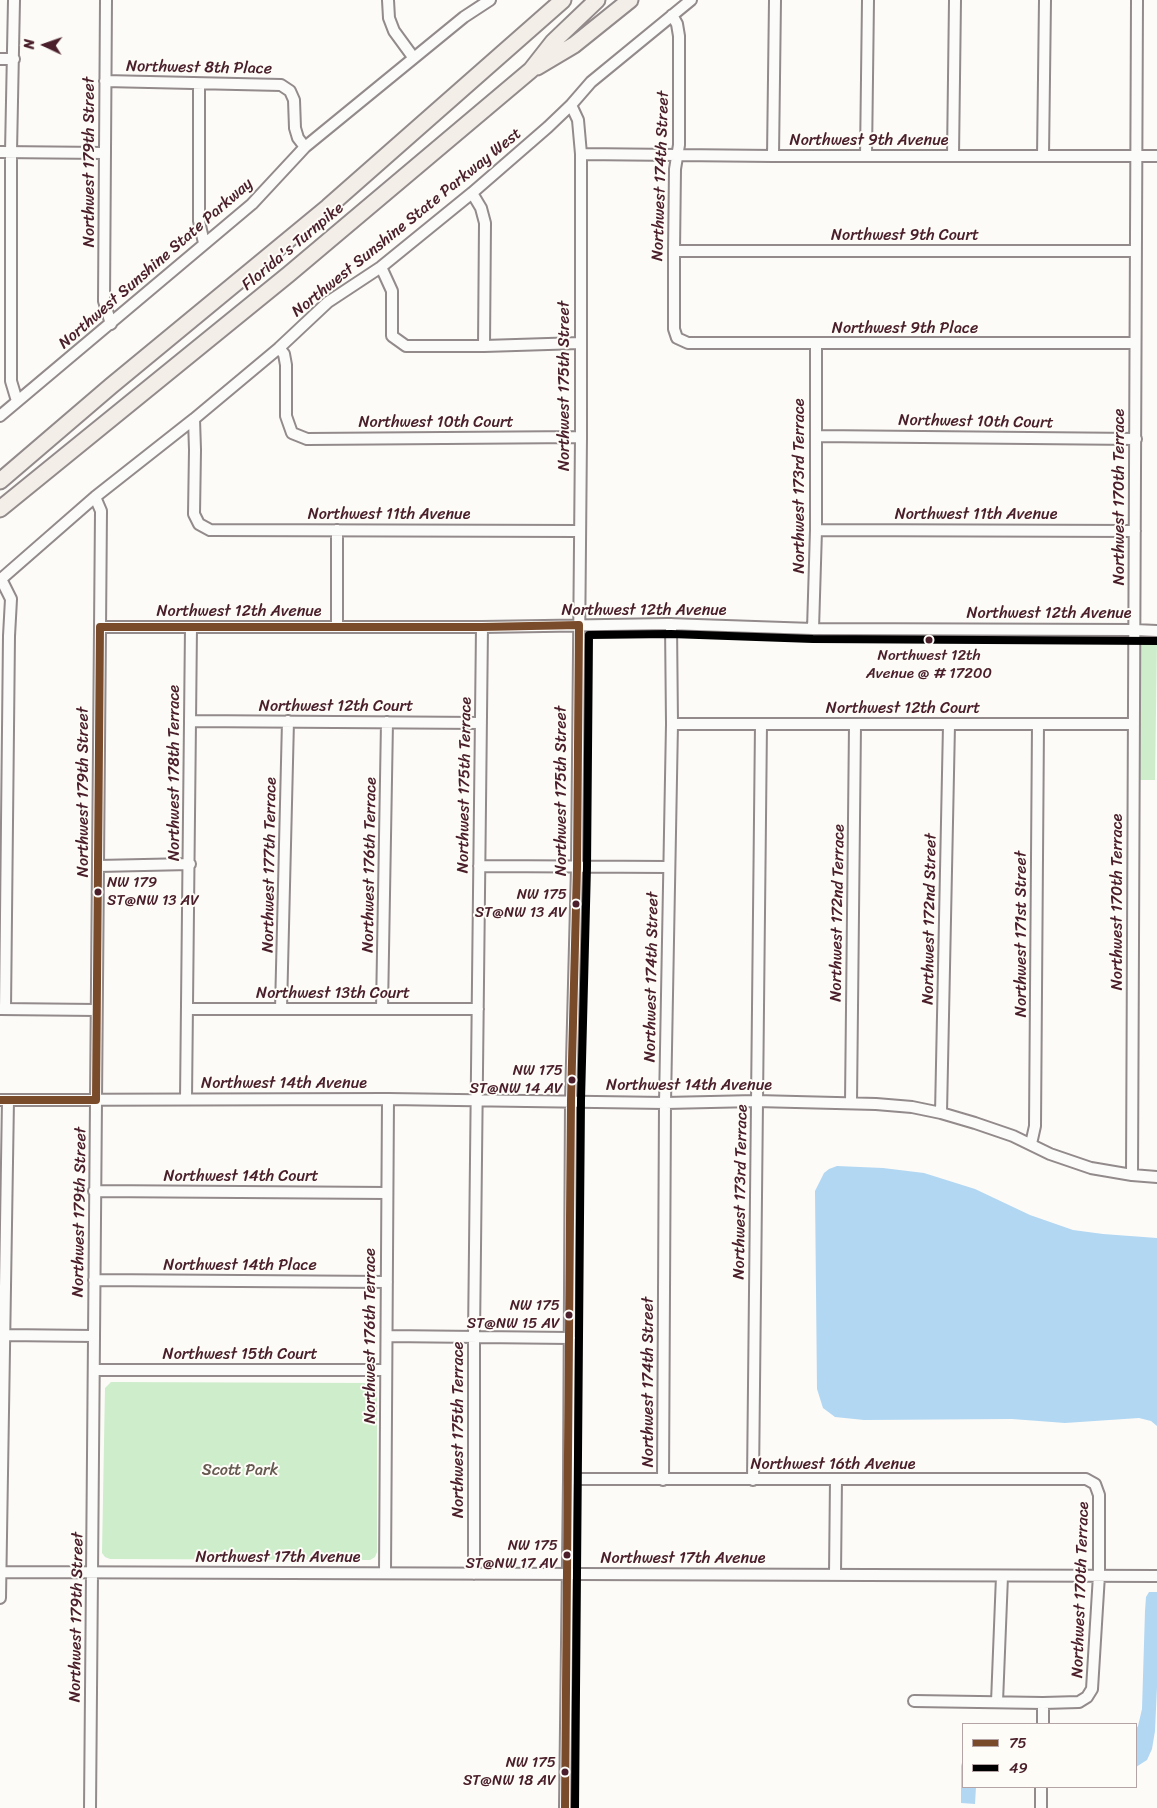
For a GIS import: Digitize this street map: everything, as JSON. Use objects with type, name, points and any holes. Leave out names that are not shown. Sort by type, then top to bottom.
[{"type":"highway","name":"Florida's Turnpike","points":[[0,481],[111,386],[328,207],[563,0]]},
{"type":"highway","name":"Florida's Turnpike","points":[[0,508],[289,274],[531,70],[552,42],[597,0]]},
{"type":"highway","points":[[531,70],[574,45],[630,0]]},
{"type":"street","points":[[14,0],[14,59],[5,152],[11,381],[17,401]]},
{"type":"street","name":"Northwest 179th Street","points":[[106,0],[104,301],[111,324]]},
{"type":"street","points":[[388,0],[389,18],[394,32],[413,57]]},
{"type":"street","name":"Northwest Sunshine State Parkway","points":[[0,416],[252,204],[305,147],[464,16],[490,0]]},
{"type":"street","name":"Northwest Sunshine State Parkway West","points":[[1,580],[95,497],[194,419],[279,348],[328,302],[382,266],[472,193],[571,105],[591,82],[691,0]]},
{"type":"street","points":[[773,156],[775,0]]},
{"type":"street","points":[[866,156],[868,0]]},
{"type":"street","points":[[954,156],[955,0]]},
{"type":"street","points":[[1043,156],[1045,0]]},
{"type":"street","name":"Northwest 170th Terrace","points":[[1132,1175],[1137,0]]},
{"type":"street","name":"Northwest 174th Street","points":[[672,15],[677,24],[679,36],[679,145],[675,168],[674,250],[674,329],[677,338]]},
{"type":"street","points":[[0,59],[14,59]]},
{"type":"street","name":"Northwest 8th Place","points":[[105,81],[281,85],[290,91],[294,100],[295,128],[298,138],[305,147]]},
{"type":"street","points":[[199,84],[199,221],[204,243]]},
{"type":"street","name":"Northwest 175th Street","points":[[564,1808],[570,1479],[571,1100],[577,867],[581,437],[581,154],[578,120],[571,105]]},
{"type":"street","points":[[5,152],[104,153]]},
{"type":"street","name":"Northwest 9th Avenue","points":[[581,154],[1157,156]]},
{"type":"street","points":[[472,193],[481,208],[485,223],[484,346]]},
{"type":"street","name":"Northwest 9th Court","points":[[674,250],[1135,251]]},
{"type":"street","points":[[382,266],[392,291],[392,336],[406,346],[580,343]]},
{"type":"street","name":"Northwest 9th Place","points":[[677,338],[688,343],[1135,343]]},
{"type":"street","name":"Northwest 173rd Terrace","points":[[813,629],[816,530],[816,344]]},
{"type":"street","name":"Northwest 10th Court","points":[[279,348],[284,354],[286,365],[286,416],[292,433],[307,439],[581,437]]},
{"type":"street","name":"Northwest 11th Avenue","points":[[194,419],[194,514],[199,524],[210,530],[580,531]]},
{"type":"street","name":"Northwest 10th Court","points":[[816,436],[1136,439]]},
{"type":"street","name":"Northwest 179th Street","points":[[90,1808],[100,627],[100,511],[95,497]]},
{"type":"street","points":[[336,530],[336,627]]},
{"type":"street","name":"Northwest 11th Avenue","points":[[816,530],[1135,531]]},
{"type":"street","points":[[1,580],[11,599],[3,1009],[96,1010]]},
{"type":"street","name":"Northwest 174th Street","points":[[663,1480],[665,1103],[672,724],[671,624]]},
{"type":"street","name":"Northwest 12th Avenue","points":[[100,627],[482,627],[671,624],[813,629],[1157,631]]},
{"type":"street","name":"Northwest 178th Terrace","points":[[186,1099],[190,864],[191,627]]},
{"type":"street","name":"Northwest 175th Terrace","points":[[474,1574],[474,1336],[482,627]]},
{"type":"street","name":"Northwest 12th Court","points":[[190,721],[481,722]]},
{"type":"street","name":"Northwest 177th Terrace","points":[[281,1009],[288,722]]},
{"type":"street","name":"Northwest 176th Terrace","points":[[382,1009],[387,722]]},
{"type":"street","name":"Northwest 12th Court","points":[[672,724],[1134,724]]},
{"type":"street","name":"Northwest 173rd Terrace","points":[[753,1480],[761,724]]},
{"type":"street","name":"Northwest 171st Street","points":[[1031,1144],[1035,1126],[1038,724]]},
{"type":"street","name":"Northwest 172nd Terrace","points":[[851,1102],[855,725]]},
{"type":"street","name":"Northwest 172nd Street","points":[[942,1113],[949,725]]},
{"type":"street","points":[[98,866],[190,864]]},
{"type":"street","points":[[479,866],[669,867]]},
{"type":"street","name":"Northwest 13th Court","points":[[188,1009],[478,1009]]},
{"type":"street","name":"Northwest 176th Terrace","points":[[385,1572],[388,1099]]},
{"type":"street","name":"Northwest 14th Avenue","points":[[4,1100],[388,1099],[571,1100],[665,1103],[756,1101],[851,1102],[912,1107],[942,1113],[975,1122],[1031,1144],[1050,1154],[1091,1168],[1157,1177]]},
{"type":"street","points":[[0,1598],[4,1335],[4,1100]]},
{"type":"street","name":"Northwest 14th Court","points":[[94,1191],[387,1193]]},
{"type":"street","name":"Northwest 14th Place","points":[[94,1280],[387,1282]]},
{"type":"street","points":[[4,1335],[94,1336]]},
{"type":"street","points":[[387,1336],[570,1338]]},
{"type":"street","name":"Northwest 15th Court","points":[[94,1370],[386,1370]]},
{"type":"street","name":"Northwest 16th Avenue","points":[[570,1479],[1086,1479],[1095,1484]]},
{"type":"street","points":[[835,1574],[836,1479]]},
{"type":"street","name":"Northwest 170th Terrace","points":[[1043,1703],[1079,1702],[1087,1698],[1092,1688],[1099,1575],[1099,1495],[1095,1484]]},
{"type":"street","name":"Northwest 17th Avenue","points":[[0,1572],[1157,1576]]},
{"type":"street","points":[[997,1702],[1002,1576]]},
{"type":"street","points":[[914,1701],[1043,1703],[1043,1723]]},
{"type":"street","points":[[1041,1788],[1041,1808]]},
{"type":"green space","points":[[1143,639],[1157,640],[1155,780],[1137,780],[1139,645]]},
{"type":"green space","name":"Scott Park","points":[[111,1382],[372,1383],[376,1385],[377,1552],[375,1557],[370,1560],[110,1559],[105,1557],[102,1553],[105,1388]]},
{"type":"water","points":[[837,1166],[883,1168],[924,1173],[975,1189],[1030,1215],[1073,1230],[1157,1238],[1157,1426],[1151,1421],[1139,1418],[1065,1423],[1012,1419],[864,1420],[835,1417],[823,1408],[817,1389],[815,1191],[824,1173]]},
{"type":"water","points":[[1149,1592],[1157,1592],[1155,1731],[1152,1749],[1147,1760],[1137,1766],[1137,1728],[1142,1709],[1146,1597]]},
{"type":"water","points":[[962,1762],[962,1788],[976,1788],[975,1804],[961,1803]]},
{"type":"transit line","name":"75","points":[[0,1100],[96,1100],[100,627],[482,627],[579,625],[577,867],[571,1100],[565,1808]]},
{"type":"transit line","name":"49","points":[[575,1808],[581,1100],[587,867],[589,635],[671,634],[813,639],[1157,641]]},
{"type":"place","name":"Northwest 12th Avenue @ # 17200","points":[[929,640]]},
{"type":"place","name":"NW 179 ST@NW 13 AV","points":[[98,892]]},
{"type":"place","name":"NW 175 ST@NW 13 AV","points":[[576,904]]},
{"type":"place","name":"NW 175 ST@NW 14 AV","points":[[572,1080]]},
{"type":"place","name":"NW 175 ST@NW 15 AV","points":[[569,1315]]},
{"type":"place","name":"NW 175 ST@NW 17 AV","points":[[567,1555]]},
{"type":"place","name":"NW 175 ST@NW 18 AV","points":[[565,1772]]}]
